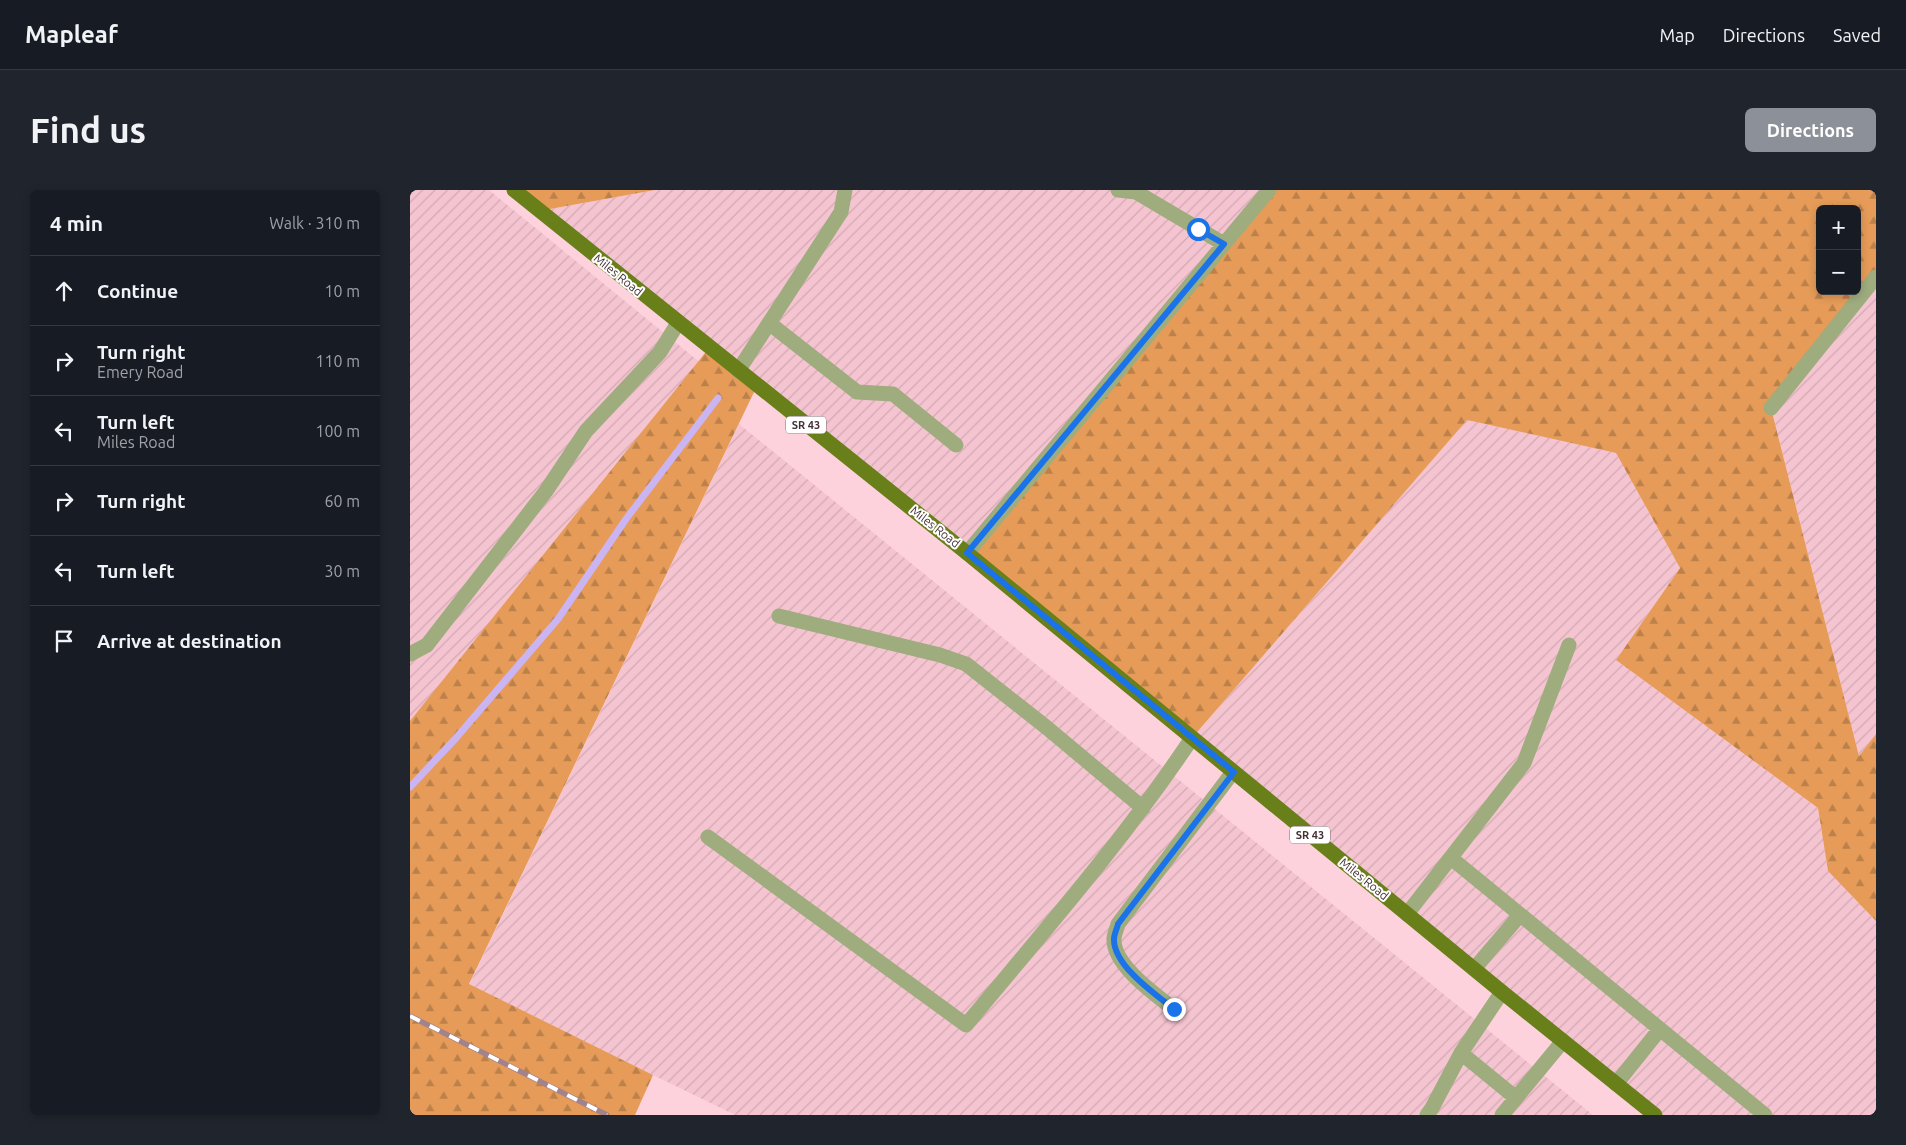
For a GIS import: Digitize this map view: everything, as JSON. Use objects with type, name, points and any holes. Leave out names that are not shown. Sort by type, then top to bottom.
[{"type":"main road","name":"Miles Road","points":[[514,190],[967,553],[1502,992],[1655,1115]]},
{"type":"street","points":[[738,371],[840,212],[845,190]]},
{"type":"street","points":[[1118,190],[1160,197],[1224,244]]},
{"type":"street","points":[[967,553],[1270,190]]},
{"type":"street","points":[[1771,408],[1876,277]]},
{"type":"street","points":[[410,654],[426,645],[546,492],[586,431],[660,352],[678,323]]},
{"type":"street","points":[[769,323],[857,392],[893,394],[956,445]]},
{"type":"street","points":[[779,616],[940,655],[966,664],[1060,738],[1143,808]]},
{"type":"street","points":[[1407,914],[1524,763],[1569,645]]},
{"type":"street","points":[[708,837],[966,1025],[1113,848],[1159,788],[1192,738]]},
{"type":"street","points":[[1174,1009],[1135,977],[1116,953],[1114,940],[1118,924],[1234,772]]},
{"type":"street","points":[[1450,858],[1765,1115]]},
{"type":"street","points":[[1474,969],[1520,915]]},
{"type":"street","points":[[1427,1115],[1461,1053],[1502,992]]},
{"type":"street","points":[[1616,1084],[1660,1029]]},
{"type":"street","points":[[1502,1115],[1563,1041]]},
{"type":"street","points":[[1461,1053],[1516,1098]]},
{"type":"shaded area","points":[[410,190],[489,190],[702,364],[410,722]]},
{"type":"shaded area","points":[[655,190],[1269,190],[967,553],[539,211]]},
{"type":"shaded area","points":[[1876,277],[1876,734],[1859,756],[1771,408]]},
{"type":"shaded area","points":[[1467,420],[1616,453],[1680,568],[1616,660],[1818,808],[1828,871],[1876,921],[1876,1115],[1655,1115],[1192,738]]},
{"type":"shaded area","points":[[739,424],[1593,1115],[735,1115],[469,985]]},
{"type":"green space","points":[[514,190],[655,190],[539,211]]},
{"type":"green space","points":[[1269,190],[1876,190],[1876,277],[1771,408],[1859,756],[1876,734],[1876,921],[1828,871],[1818,808],[1616,660],[1680,568],[1616,453],[1467,420],[1192,738],[967,553]]},
{"type":"green space","points":[[709,348],[757,386],[469,984],[653,1075],[635,1115],[410,1115],[410,721]]},
{"type":"waterway","points":[[410,787],[456,738],[558,619],[626,519],[718,398]]},
{"type":"railway","points":[[410,1016],[607,1115]]},
{"type":"route","points":[[1174,1009],[1135,977],[1116,953],[1114,940],[1118,924],[1234,772],[967,553],[1224,244],[1198,229]]}]
